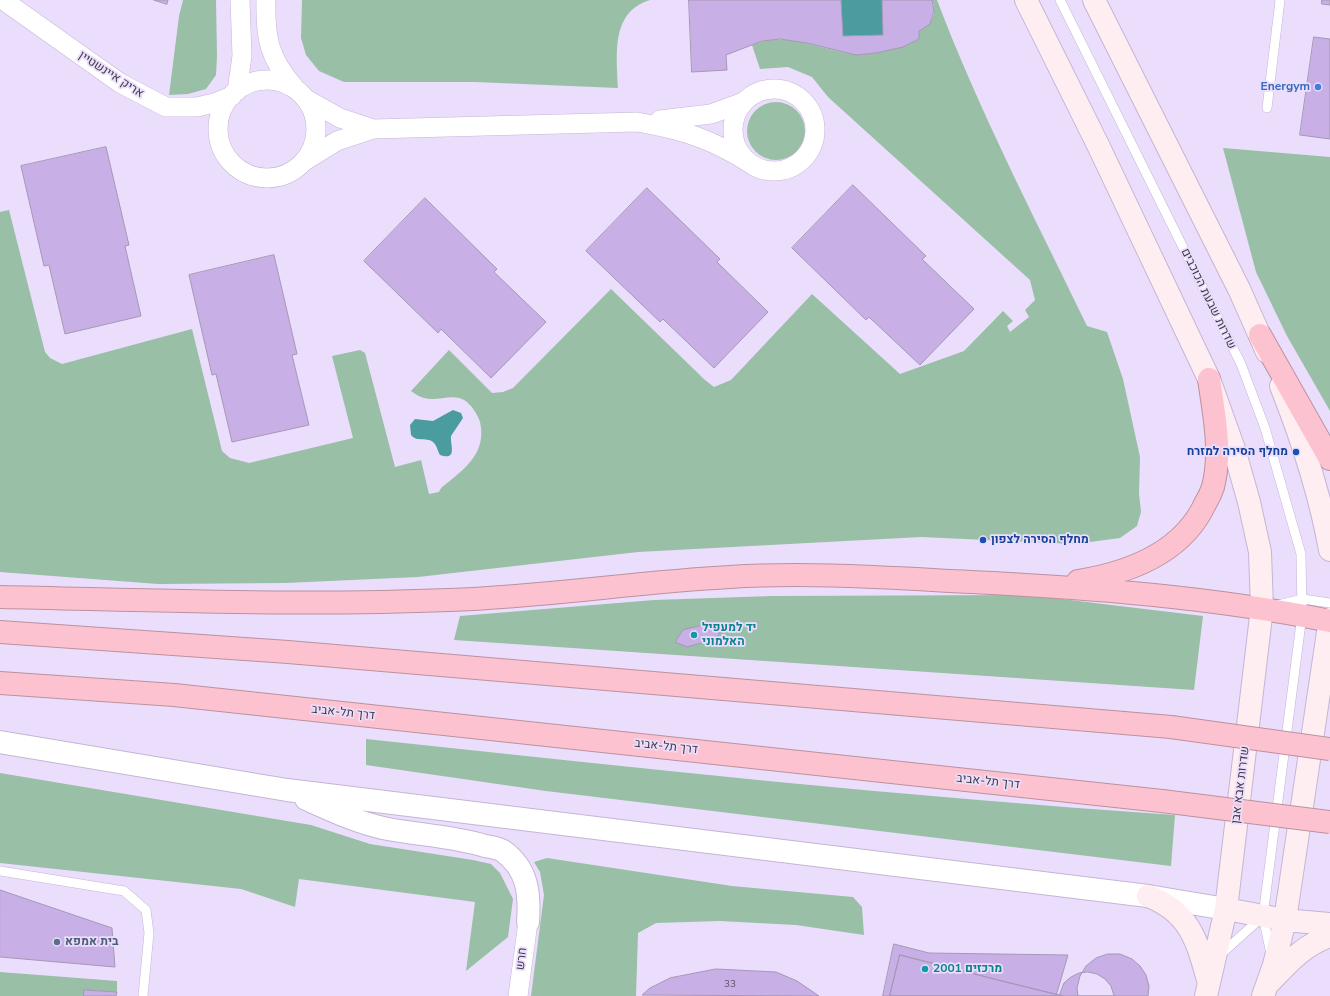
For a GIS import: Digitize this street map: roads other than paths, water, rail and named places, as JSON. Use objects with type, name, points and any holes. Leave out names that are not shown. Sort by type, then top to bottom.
[{"type":"highway","points":[[1260,335],[1330,459]]},
{"type":"highway","points":[[1045,586],[1107,576],[1132,568],[1154,557],[1182,537],[1187,531],[1201,513],[1213,488],[1217,457],[1215,423],[1209,379]]},
{"type":"highway","points":[[0,597],[380,602],[454,600],[730,577],[793,575],[862,576],[1045,586],[1229,603],[1262,608],[1303,607],[1330,620]]},
{"type":"highway","points":[[0,632],[288,652],[1171,727],[1330,749]]},
{"type":"highway","name":"דרך תל-אביב","points":[[0,683],[174,695],[1162,801],[1330,822]]},
{"type":"main road","points":[[1026,0],[1098,145],[1209,379],[1234,449],[1249,502],[1260,552],[1262,608]]},
{"type":"main road","points":[[1094,0],[1260,335],[1294,420],[1317,492],[1330,550]]},
{"type":"main road","name":"שדרות אבא אבן","points":[[1208,990],[1226,909],[1262,608]]},
{"type":"main road","points":[[1268,982],[1285,920],[1330,620]]},
{"type":"main road","points":[[1148,896],[1170,906],[1181,916],[1196,940],[1208,990]]},
{"type":"main road","points":[[1226,909],[1285,920],[1330,924]]},
{"type":"main road","points":[[1268,982],[1296,955],[1308,946],[1330,936]]},
{"type":"street","name":"אריק איינשטיין","points":[[3,0],[120,83],[166,107],[197,108],[214,103],[234,93]]},
{"type":"street","points":[[234,93],[242,56],[240,0]]},
{"type":"street","points":[[266,0],[266,29],[273,58],[283,74],[313,112],[316,128],[312,150],[303,162]]},
{"type":"street","points":[[373,129],[340,118],[281,82],[266,80],[251,83],[234,93],[223,108],[219,130],[225,153],[234,165],[254,176],[269,178],[284,175],[337,141],[373,129],[642,122],[706,115],[744,102],[760,91],[773,89],[785,91],[802,100],[810,110],[815,123],[815,136],[812,148],[805,158],[794,166],[782,171],[769,171],[751,164],[707,139],[682,131],[642,122]]},
{"type":"street","points":[[744,102],[735,119],[734,138],[738,150],[751,164]]},
{"type":"street","points":[[0,742],[287,790],[1148,896],[1226,909]]},
{"type":"street","points":[[287,790],[343,816],[383,828],[472,842],[502,850],[516,866],[526,882],[530,900],[528,922]]},
{"type":"street","name":"חרש","points":[[518,996],[528,922]]},
{"type":"lane","name":"שדרות שבעת הכוכבים","points":[[1060,0],[1241,364],[1265,428],[1301,554],[1303,607]]},
{"type":"lane","points":[[1267,108],[1280,0]]},
{"type":"lane","points":[[1268,982],[1263,916],[1303,607],[1330,603]]},
{"type":"lane","points":[[0,872],[124,891],[146,910],[149,932],[143,996]]},
{"type":"lane","points":[[1214,960],[1263,916]]},
{"type":"place","name":"Energym","points":[[1318,87]]},
{"type":"place","name":"מחלף הסירה למזרח","points":[[1296,452]]},
{"type":"place","name":"מחלף הסירה לצפון","points":[[983,540]]},
{"type":"place","name":"יד למעפיל האלמוני","points":[[694,635]]},
{"type":"place","name":"בית אמפא","points":[[57,942]]},
{"type":"place","name":"מרכזים 2001","points":[[925,969]]}]
